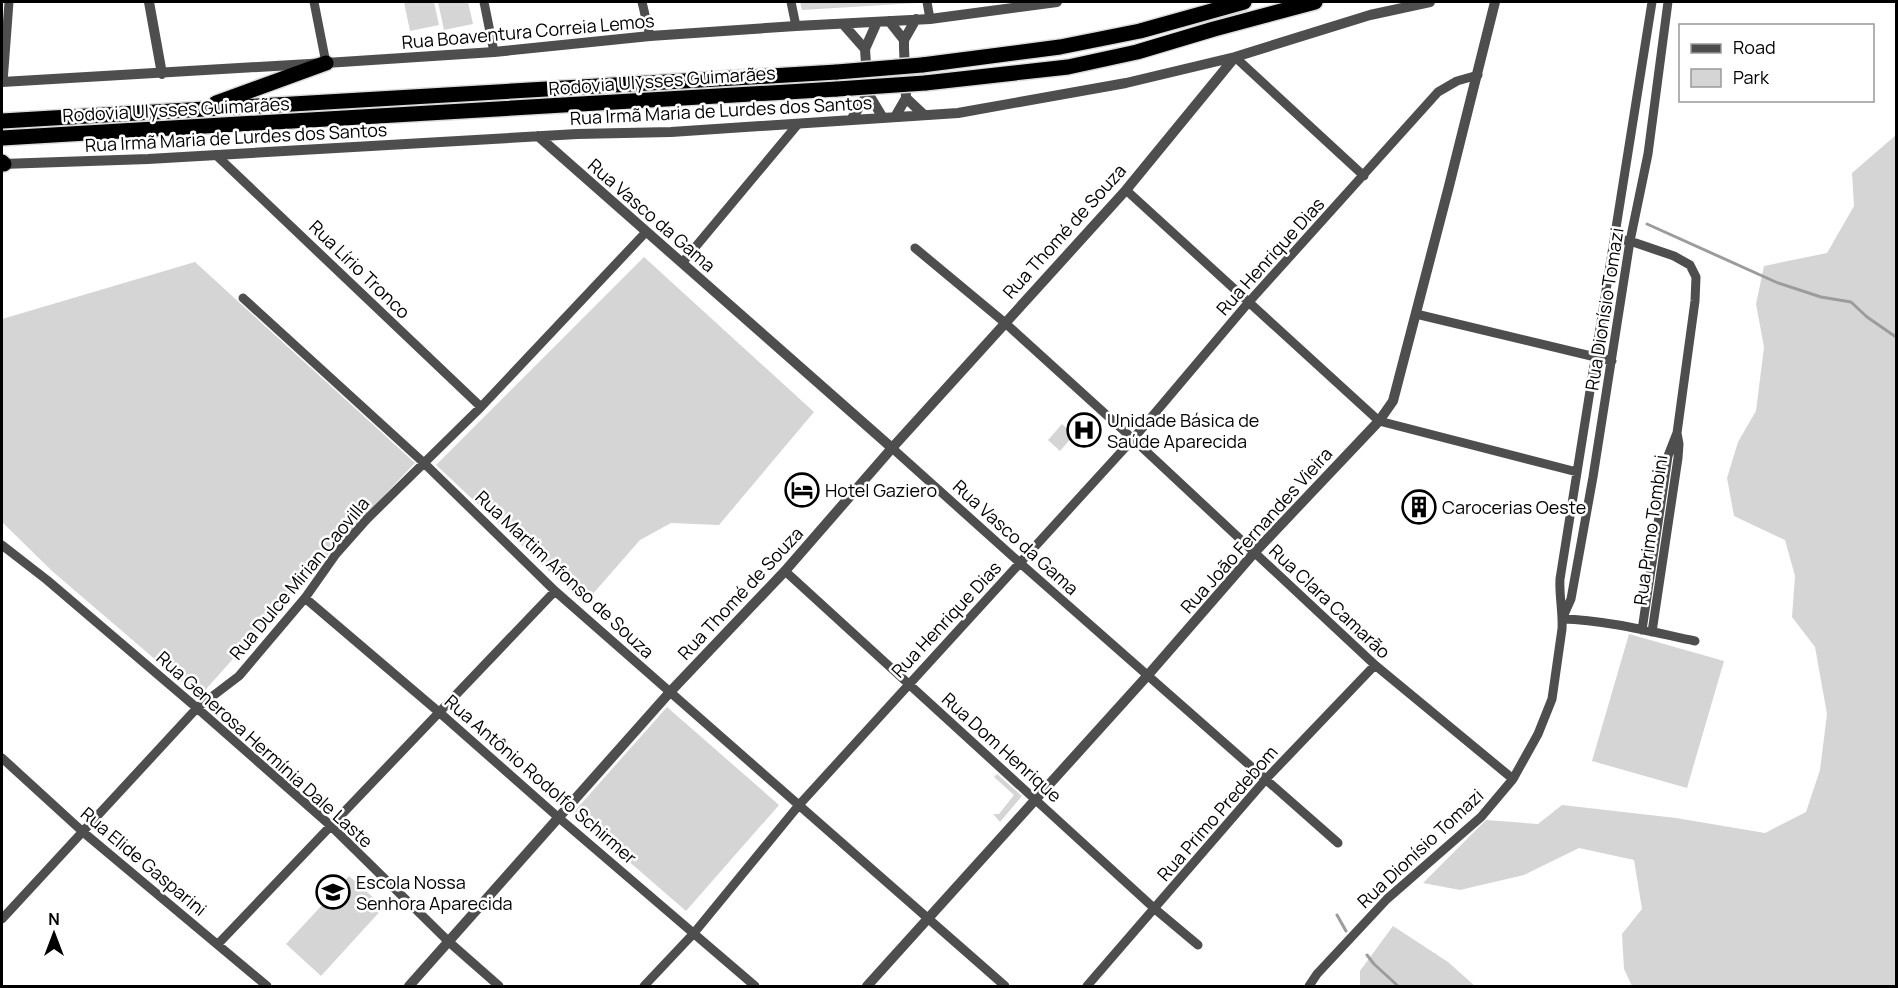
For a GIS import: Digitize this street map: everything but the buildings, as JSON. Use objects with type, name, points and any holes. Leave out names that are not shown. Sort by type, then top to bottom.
[{"type":"highway","name":"Rodovia Ulysses Guimarães","points":[[2,121],[837,72],[922,65],[1060,47],[1140,32],[1244,2]]},
{"type":"highway","name":"Rodovia Ulysses Guimarães","points":[[2,138],[925,83],[1068,67],[1137,52],[1315,2]]},
{"type":"highway","points":[[199,109],[326,63]]},
{"type":"street","points":[[2,82],[9,2]]},
{"type":"street","points":[[149,2],[162,74]]},
{"type":"street","points":[[314,2],[326,63]]},
{"type":"street","points":[[484,2],[494,51]]},
{"type":"street","points":[[642,2],[650,36]]},
{"type":"street","points":[[791,2],[796,26]]},
{"type":"street","points":[[927,2],[930,19]]},
{"type":"street","name":"Rua Boaventura Correia Lemos","points":[[2,82],[326,63],[494,51],[650,36],[930,19],[1057,2]]},
{"type":"street","name":"Rua Irmã Maria de Lurdes dos Santos","points":[[2,163],[216,155],[538,136],[672,132],[958,113],[1126,83],[1235,57],[1370,15],[1430,2]]},
{"type":"street","name":"Rua João Fernandes Vieira","points":[[867,987],[1148,675],[1254,553],[1378,421],[1393,401],[1478,75],[1494,2]]},
{"type":"street","name":"Rua Dionísio Tomazi","points":[[1563,619],[1559,598],[1560,579],[1653,2]]},
{"type":"street","name":"Rua Dionísio Tomazi","points":[[1309,987],[1317,974],[1387,899],[1481,817],[1514,779],[1538,734],[1552,699],[1563,619],[1571,599],[1576,575],[1630,241],[1648,154],[1668,2]]},
{"type":"street","points":[[868,93],[889,117],[906,98],[904,40],[916,19]]},
{"type":"street","points":[[889,21],[904,40]]},
{"type":"street","points":[[852,120],[868,93],[865,49],[877,22]]},
{"type":"street","points":[[843,24],[865,49]]},
{"type":"street","points":[[1649,25],[1665,27]]},
{"type":"street","points":[[1235,57],[1364,176]]},
{"type":"street","name":"Rua Thomé de Souza","points":[[409,987],[670,692],[785,571],[892,447],[1126,189],[1235,57]]},
{"type":"street","name":"Rua Henrique Dias","points":[[644,987],[694,933],[799,805],[1133,439],[1248,303],[1438,92],[1456,81],[1478,75]]},
{"type":"street","points":[[1638,93],[1656,98]]},
{"type":"street","points":[[906,98],[924,115]]},
{"type":"street","points":[[682,263],[798,124]]},
{"type":"street","name":"Rua Vasco da Gama","points":[[538,136],[1338,843]]},
{"type":"street","points":[[1629,148],[1648,154]]},
{"type":"street","name":"Rua Lírio Tronco","points":[[216,155],[481,407]]},
{"type":"street","points":[[1126,189],[1378,421],[1577,472]]},
{"type":"street","name":"Rua Dulce Mirian Caovilla","points":[[2,919],[197,708],[238,675],[305,598],[336,554],[367,519],[481,407],[646,232]]},
{"type":"street","name":"Rua Primo Tombini","points":[[1615,239],[1630,241],[1674,256],[1690,265],[1696,277],[1695,301],[1677,433],[1678,458],[1647,631]]},
{"type":"street","name":"Rua Clara Camarão","points":[[915,248],[1004,322],[1375,665],[1514,779]]},
{"type":"street","points":[[1607,284],[1623,287]]},
{"type":"street","name":"Rua Martim Afonso de Souza","points":[[243,298],[424,463],[555,591],[1005,987]]},
{"type":"street","points":[[1416,314],[1612,361]]},
{"type":"street","name":"Rua Generosa Hermínia Dale Laste","points":[[2,545],[47,580],[197,708],[330,825],[449,942],[499,987]]},
{"type":"street","name":"Rua Dom Henrique","points":[[785,571],[1155,909],[1198,945]]},
{"type":"street","points":[[218,944],[555,591]]},
{"type":"street","name":"Rua Antônio Rodolfo Schirmer","points":[[305,598],[755,987]]},
{"type":"street","points":[[1563,619],[1695,640]]},
{"type":"street","name":"Rua Primo Predebom","points":[[1087,987],[1266,779],[1375,665]]},
{"type":"street","name":"Rua Elide Gasparini","points":[[2,758],[83,832],[267,987]]},
{"type":"green space","points":[[404,2],[434,2],[439,25],[410,31]]},
{"type":"green space","points":[[438,2],[468,2],[473,24],[444,30]]},
{"type":"green space","points":[[800,2],[917,2],[917,3],[802,10]]},
{"type":"green space","points":[[1896,135],[1896,986],[1632,986],[1624,969],[1622,934],[1642,909],[1634,860],[1579,848],[1524,875],[1460,890],[1423,883],[1486,820],[1538,824],[1562,805],[1676,818],[1765,833],[1806,812],[1820,770],[1827,714],[1815,647],[1792,617],[1795,576],[1785,540],[1734,516],[1727,478],[1738,442],[1756,411],[1764,347],[1756,304],[1764,266],[1827,253],[1854,206],[1852,173]]},
{"type":"green space","points":[[644,257],[814,412],[719,525],[671,523],[640,540],[584,604],[436,465]]},
{"type":"green space","points":[[195,262],[415,463],[298,586],[199,697],[52,571],[2,522],[2,319]]},
{"type":"green space","points":[[1062,424],[1074,435],[1060,451],[1048,440]]},
{"type":"green space","points":[[1629,634],[1724,661],[1687,788],[1592,761]]},
{"type":"green space","points":[[667,707],[779,805],[686,911],[573,813]]},
{"type":"green space","points":[[997,774],[1022,796],[1000,822],[993,814],[999,814],[1014,795],[994,777]]},
{"type":"green space","points":[[349,876],[384,907],[321,976],[286,944]]},
{"type":"green space","points":[[1393,926],[1448,962],[1475,986],[1360,986],[1360,971]]},
{"type":"waterway","points":[[1647,224],[1778,283],[1821,297],[1851,302],[1867,317],[1896,337]]},
{"type":"waterway","points":[[1337,915],[1346,931]]},
{"type":"waterway","points":[[1367,955],[1398,986]]},
{"type":"place","name":"Unidade Básica de Saúde Aparecida","points":[[1084,430]]},
{"type":"place","name":"Hotel Gaziero","points":[[802,490]]},
{"type":"place","name":"Carocerias Oeste","points":[[1419,507]]},
{"type":"place","name":"Escola Nossa Senhora Aparecida","points":[[333,892]]}]
